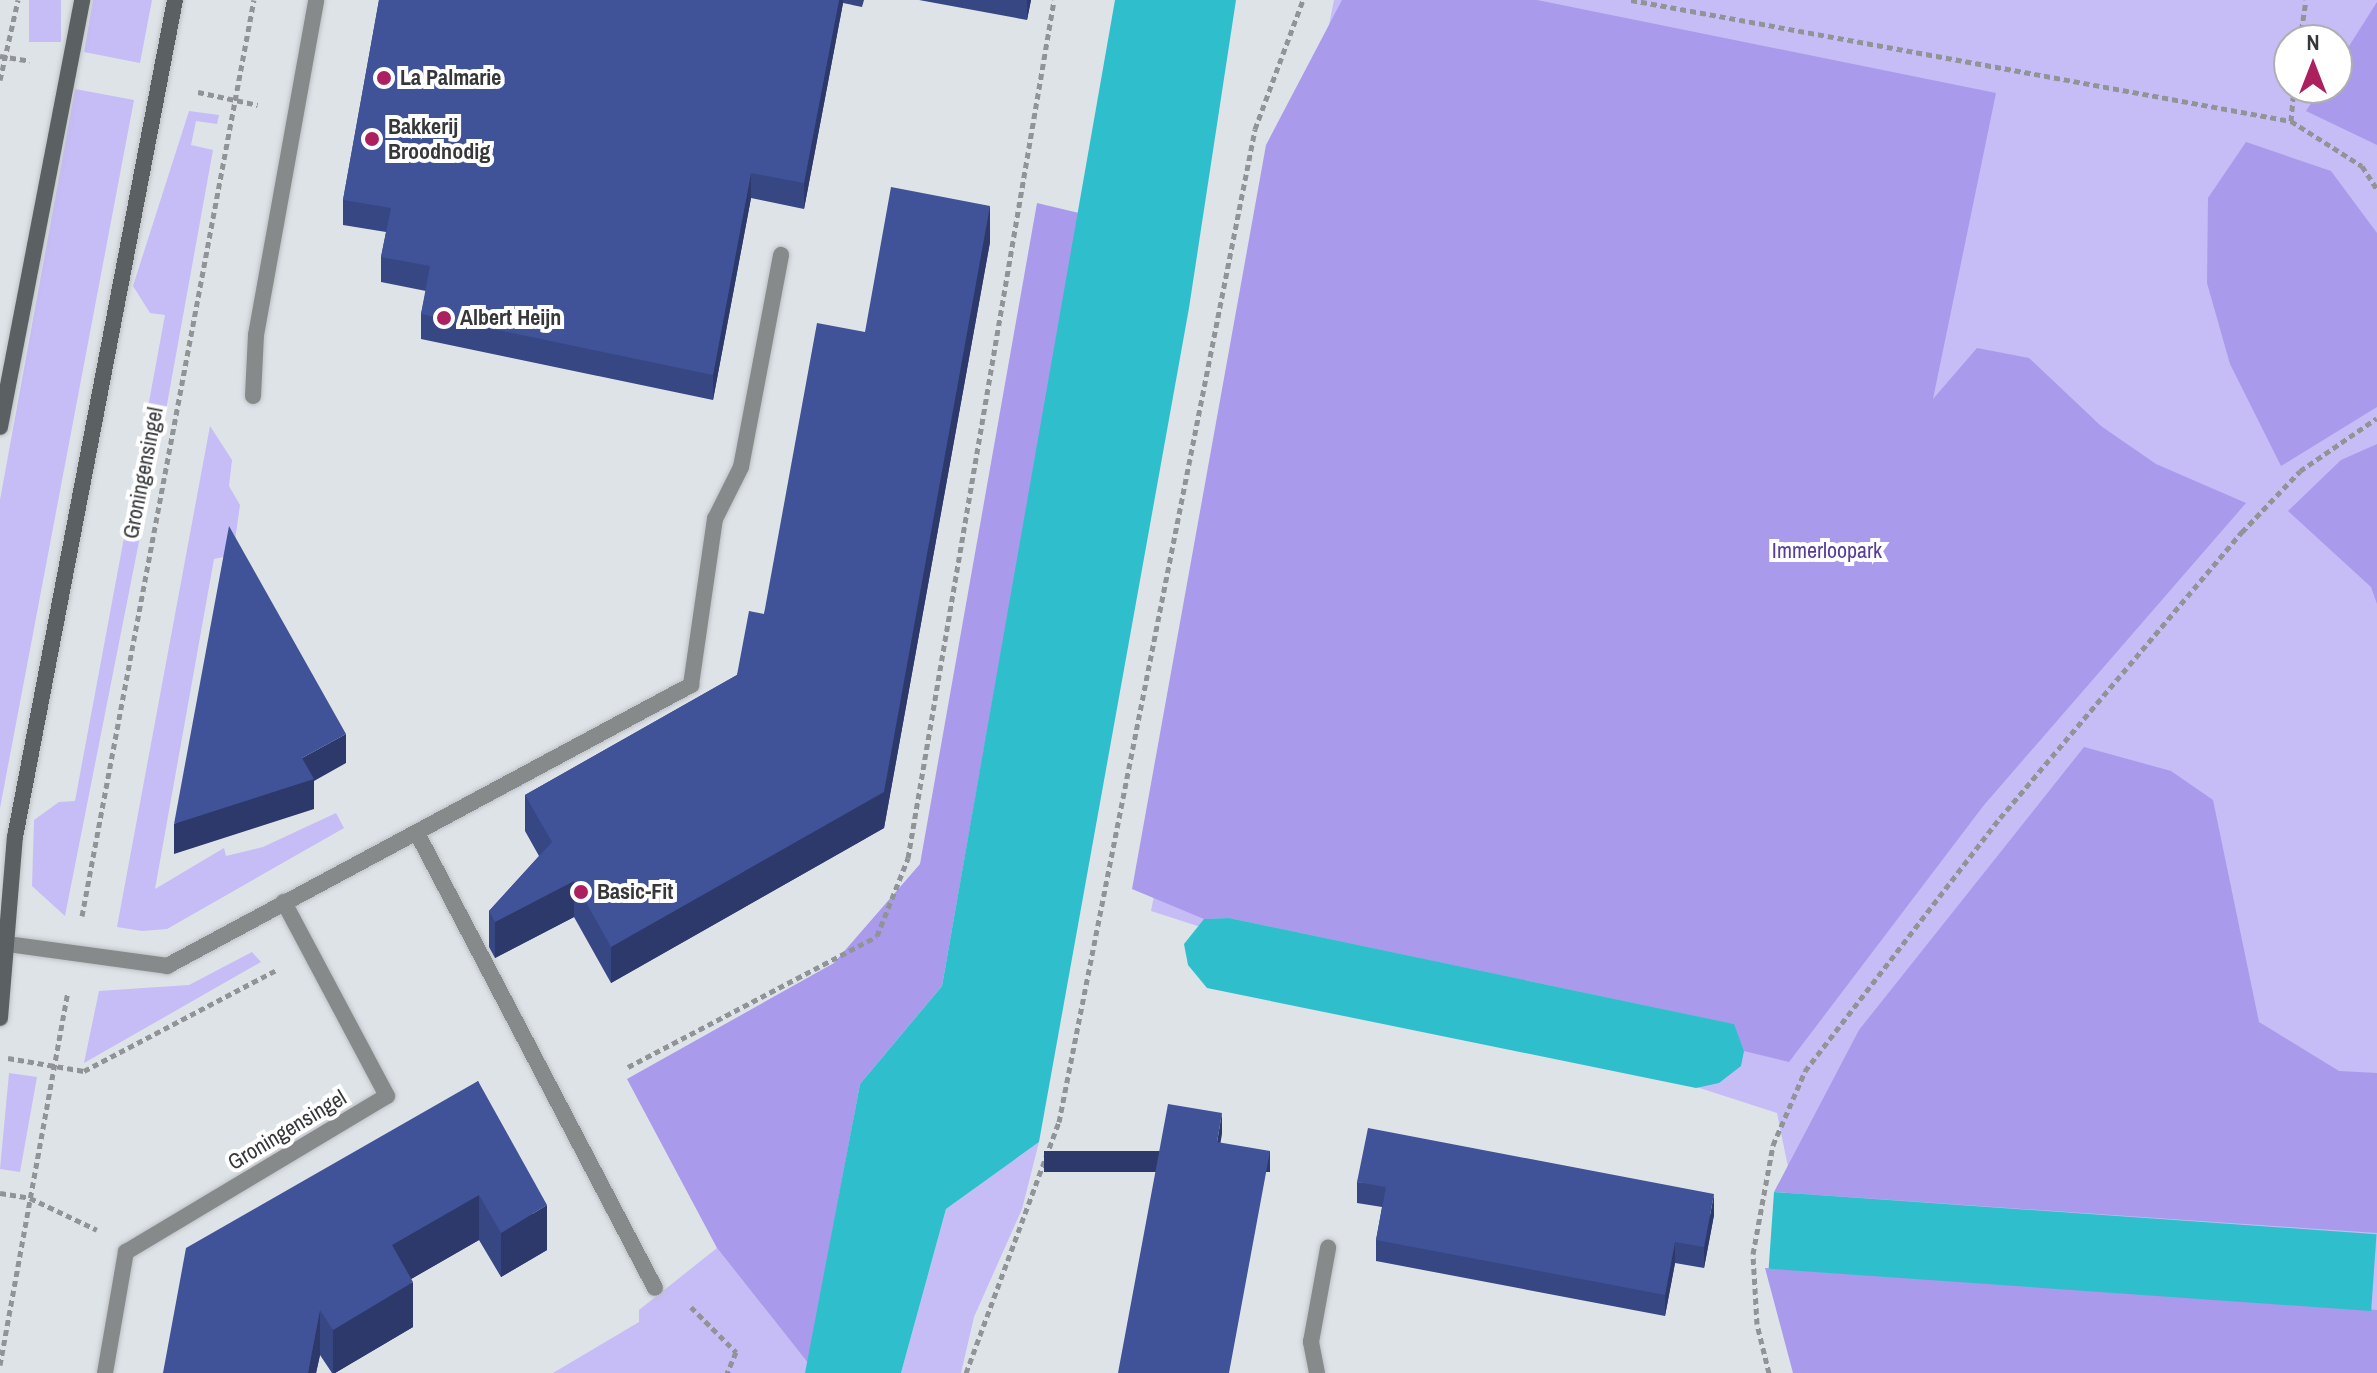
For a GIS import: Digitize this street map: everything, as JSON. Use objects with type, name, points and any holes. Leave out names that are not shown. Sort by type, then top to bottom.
[{"type":"street","points":[[0,427],[82,0]]},
{"type":"street","points":[[0,1018],[15,837],[175,0]]},
{"type":"street","points":[[253,396],[256,335],[316,0]]},
{"type":"street","points":[[4,944],[167,966],[284,902],[418,835],[691,685],[715,519],[741,467],[781,255]]},
{"type":"street","points":[[418,835],[655,1288]]},
{"type":"street","name":"Groningensingel","points":[[126,1252],[387,1096],[284,902]]},
{"type":"street","points":[[1317,1373],[1311,1342],[1328,1248]]},
{"type":"street","points":[[105,1373],[126,1252]]},
{"type":"path","points":[[0,80],[18,0]]},
{"type":"path","name":"Groningensingel","points":[[0,1365],[254,0]]},
{"type":"path","points":[[628,1067],[877,936],[908,858],[1054,0]]},
{"type":"path","points":[[966,1373],[1059,1122],[1255,129],[1303,0]]},
{"type":"path","points":[[1631,0],[2291,121],[2362,166],[2377,189]]},
{"type":"path","points":[[2302,24],[2306,0]]},
{"type":"path","points":[[2291,121],[2293,104]]},
{"type":"path","points":[[1769,1373],[1757,1324],[1755,1241],[1773,1145],[1805,1071],[2000,818],[2242,532],[2300,471],[2377,418]]},
{"type":"path","points":[[0,1056],[84,1071],[309,953]]},
{"type":"path","points":[[0,1193],[30,1198],[82,1218],[126,1252]]},
{"type":"path","points":[[655,1288],[681,1297],[736,1352],[727,1373]]},
{"type":"green space","points":[[29,0],[61,0],[61,42],[29,42]]},
{"type":"green space","points":[[93,0],[152,0],[140,63],[84,52]]},
{"type":"green space","name":"Immerloopark","points":[[1334,0],[2377,0],[2377,1373],[1830,1373],[1777,1113],[1151,911]]},
{"type":"green space","points":[[1342,0],[1537,0],[1996,93],[1933,399],[1977,348],[2029,358],[2101,426],[2156,464],[2246,503],[1984,805],[1789,1062],[1744,1051],[1733,1024],[1229,918],[1204,919],[1132,889],[1266,145]]},
{"type":"green space","points":[[2377,2],[2377,145],[2306,111],[2311,104],[2353,104],[2353,40]]},
{"type":"green space","points":[[75,89],[134,100],[0,808],[0,500]]},
{"type":"green space","points":[[189,111],[219,115],[217,124],[196,121],[191,145],[213,150],[160,443],[142,440],[165,315],[150,313],[133,286]]},
{"type":"green space","points":[[2246,142],[2331,171],[2377,233],[2377,407],[2281,466],[2230,364],[2207,283],[2208,198]]},
{"type":"green space","points":[[1037,203],[1079,213],[942,986],[860,1084],[808,1363],[717,1248],[627,1079],[834,963],[920,864]]},
{"type":"green space","points":[[210,426],[232,460],[229,486],[240,505],[233,555],[214,559],[155,889],[224,848],[226,856],[263,847],[336,813],[344,828],[167,929],[142,931],[117,927]]},
{"type":"green space","points":[[2377,444],[2377,604],[2371,587],[2288,511],[2341,460]]},
{"type":"green space","points":[[134,484],[150,486],[65,916],[32,886],[34,820],[59,802],[75,801]]},
{"type":"green space","points":[[2084,747],[2171,771],[2213,800],[2259,1022],[2339,1071],[2377,1073],[2377,1233],[1774,1192],[1859,1030]]},
{"type":"green space","points":[[252,952],[261,962],[84,1063],[99,991],[189,985]]},
{"type":"green space","points":[[9,1073],[37,1077],[20,1172],[0,1169]]},
{"type":"green space","points":[[1039,1142],[1022,1209],[974,1317],[961,1373],[901,1373],[946,1209]]},
{"type":"green space","points":[[717,1248],[808,1363],[805,1373],[553,1373],[639,1322],[639,1310]]},
{"type":"green space","points":[[1765,1268],[2377,1310],[2377,1373],[1793,1373]]},
{"type":"water","points":[[1115,0],[1236,0],[1189,308],[1039,1142],[946,1209],[901,1373],[805,1373],[860,1084],[942,986]]},
{"type":"water","points":[[1229,918],[1734,1024],[1744,1051],[1741,1066],[1719,1083],[1696,1088],[1207,988],[1188,965],[1184,944],[1204,919]]},
{"type":"water","points":[[1774,1192],[2377,1234],[2371,1311],[1769,1269]]},
{"type":"building","points":[[379,0],[839,0],[804,183],[751,173],[713,375],[421,314],[430,266],[381,257],[391,208],[343,200]]},
{"type":"building","points":[[891,187],[990,206],[884,792],[611,947],[574,881],[495,922],[489,911],[552,842],[525,795],[737,675],[749,611],[764,614],[817,323],[865,332]]},
{"type":"building","points":[[229,526],[346,734],[302,758],[314,779],[174,824]]},
{"type":"building","points":[[478,1081],[547,1205],[501,1233],[479,1195],[392,1245],[413,1282],[333,1330],[320,1310],[308,1373],[163,1373],[186,1248]]},
{"type":"building","points":[[1168,1104],[1222,1113],[1217,1142],[1270,1151],[1229,1373],[1118,1373]]},
{"type":"building","points":[[1368,1128],[1714,1194],[1704,1247],[1675,1242],[1665,1295],[1376,1240],[1386,1187],[1357,1182]]},
{"type":"place","name":"La Palmarie","points":[[384,78]]},
{"type":"place","name":"Bakkerij Broodnodig","points":[[372,139]]},
{"type":"place","name":"Albert Heijn","points":[[444,318]]},
{"type":"place","name":"Basic-Fit","points":[[581,892]]}]
